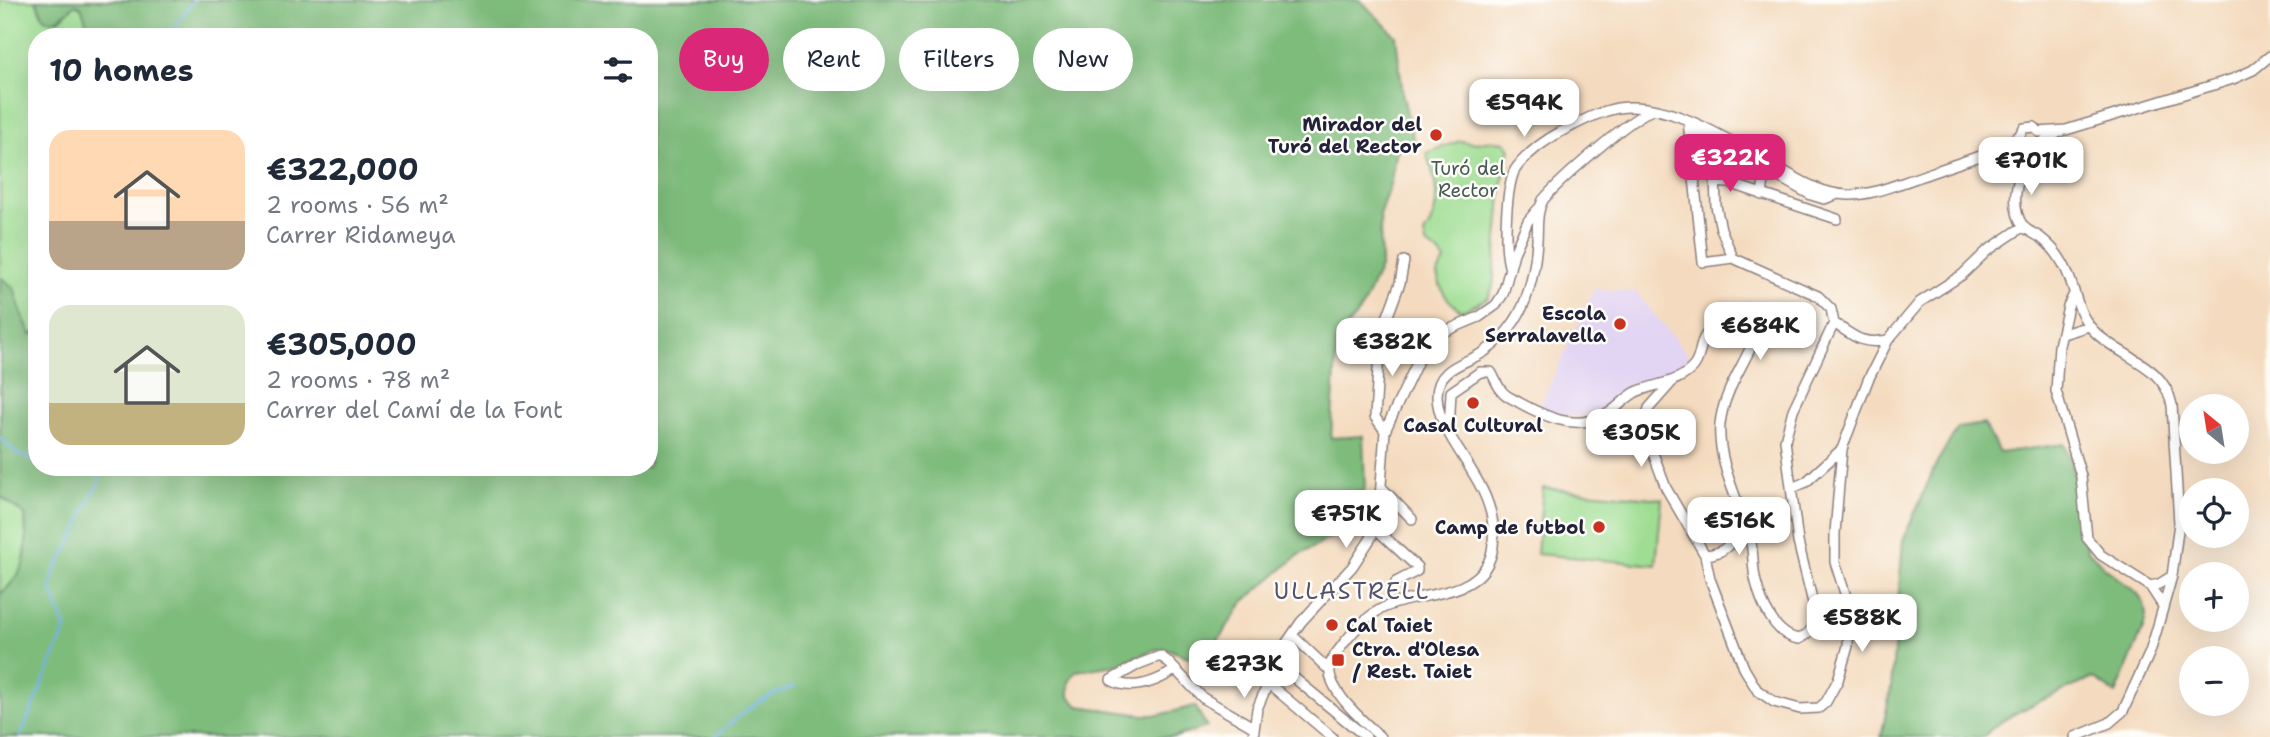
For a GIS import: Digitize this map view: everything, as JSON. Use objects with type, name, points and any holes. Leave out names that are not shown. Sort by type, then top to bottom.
[{"type":"street","points":[[1510,269],[1506,258],[1506,234],[1510,191],[1517,166],[1542,143],[1595,114],[1619,108],[1640,107],[1688,121],[1714,133],[1818,198],[1830,198],[1838,194],[1860,195],[1876,191],[1998,151],[2037,146],[2060,132],[2233,79],[2253,70],[2270,56]]},
{"type":"street","points":[[1175,670],[1146,684],[1126,684],[1111,680],[1128,669],[1160,656],[1175,670],[1203,698],[1253,732],[1257,709],[1276,663],[1292,635],[1352,567],[1371,538],[1381,487],[1385,431],[1424,348],[1438,334],[1490,311],[1503,294],[1514,253],[1528,221],[1539,207],[1553,190],[1623,128],[1638,116],[1653,110]]},
{"type":"street","points":[[1688,121],[1703,262],[1733,258],[1818,296],[1830,309],[1834,323],[1793,410],[1785,434],[1798,542],[1815,611],[1814,626],[1803,638],[1793,639],[1784,634],[1765,607],[1755,581],[1751,540],[1723,454],[1720,426],[1726,397],[1750,344],[1739,331],[1711,330],[1706,334],[1694,366],[1672,382],[1649,408],[1646,419],[1647,438],[1666,488],[1705,555],[1710,579],[1737,651],[1757,690],[1774,702],[1809,710],[1822,706],[1831,695],[1845,661],[1849,606],[1834,551],[1842,449],[1868,380],[1888,340],[1920,302],[1962,275],[1987,251],[2024,226]]},
{"type":"street","points":[[1998,151],[2028,127],[2034,127],[2039,132],[2060,132]]},
{"type":"street","points":[[2039,132],[2037,146],[2017,182],[2015,194],[2024,226],[2048,244],[2061,260],[2073,296],[2089,326],[2102,338],[2158,375],[2170,395],[2179,523],[2172,576],[2150,652],[2126,707],[2109,723],[2075,737]]},
{"type":"street","points":[[1714,133],[1716,206],[1721,229],[1733,258]]},
{"type":"street","points":[[2019,136],[2025,167]]},
{"type":"street","points":[[1714,143],[1766,165]]},
{"type":"street","points":[[1762,195],[1766,165]]},
{"type":"street","points":[[1715,183],[1729,183],[1837,219]]},
{"type":"street","points":[[1329,670],[1333,657],[1342,646],[1357,628],[1376,613],[1395,604],[1458,587],[1480,574],[1488,564],[1494,543],[1490,506],[1438,405],[1440,381],[1448,370],[1492,346],[1508,331],[1518,316],[1533,272],[1539,207]]},
{"type":"street","points":[[1385,431],[1375,417],[1380,337],[1400,283],[1404,261]]},
{"type":"street","points":[[2073,296],[2066,313],[2059,346],[2056,391],[2081,476],[2087,538],[2101,555],[2150,586],[2163,606]]},
{"type":"street","points":[[1834,323],[1866,342],[1888,340]]},
{"type":"street","points":[[2063,334],[2089,326]]},
{"type":"street","points":[[1450,431],[1451,392],[1466,380],[1487,371],[1491,372],[1509,398],[1551,418],[1579,421],[1604,416],[1634,393],[1672,382]]},
{"type":"street","points":[[1792,488],[1806,482],[1842,449]]},
{"type":"street","points":[[1381,487],[1412,519]]},
{"type":"street","points":[[1705,555],[1718,554],[1724,550],[1743,519]]},
{"type":"street","points":[[1375,528],[1416,567],[1417,571],[1396,582]]},
{"type":"street","points":[[2150,586],[2172,576]]},
{"type":"street","points":[[1292,635],[1329,670],[1337,691],[1380,737]]},
{"type":"street","points":[[1276,663],[1366,737]]},
{"type":"street","points":[[1268,683],[1332,737]]},
{"type":"shaded area","name":"Escola Serralavella","points":[[1594,289],[1636,292],[1689,356],[1677,372],[1632,383],[1596,412],[1579,416],[1551,413],[1539,408]]},
{"type":"green space","points":[[0,0],[36,0],[41,14],[59,20],[76,4],[83,10],[88,28],[28,28],[28,327],[14,288],[0,277]]},
{"type":"green space","points":[[36,0],[1360,0],[1396,36],[1403,97],[1414,142],[1401,145],[1395,155],[1391,181],[1380,213],[1381,265],[1362,308],[1337,339],[1331,438],[1363,436],[1365,487],[1356,511],[1332,537],[1299,555],[1244,601],[1217,642],[1199,661],[1165,648],[1116,665],[1076,671],[1069,682],[1069,696],[1078,706],[1159,715],[1195,706],[1207,727],[1175,737],[0,737],[0,594],[22,567],[26,538],[25,515],[0,496],[0,277],[14,288],[28,328],[28,476],[658,476],[658,28],[88,28],[81,6],[76,4],[62,17],[49,20],[44,18]]},
{"type":"green space","name":"Turó del Rector","points":[[1460,141],[1505,142],[1510,149],[1502,184],[1493,286],[1488,298],[1462,311],[1452,304],[1443,291],[1437,274],[1445,261],[1426,244],[1424,234],[1436,204],[1435,184],[1426,153]]},
{"type":"green space","points":[[1984,424],[1999,453],[2064,444],[2073,468],[2078,513],[2088,551],[2138,594],[2144,604],[2146,616],[2143,629],[2116,694],[2093,678],[2018,712],[1991,729],[1984,737],[1881,737],[1891,688],[1903,540],[1937,462],[1958,428]]},
{"type":"green space","name":"Camp de futbol","points":[[1543,488],[1662,499],[1656,565],[1537,554]]},
{"type":"green space","points":[[0,496],[25,515],[26,549],[17,576],[0,594]]},
{"type":"waterway","points":[[174,28],[194,0]]},
{"type":"waterway","points":[[0,438],[18,454],[28,458]]},
{"type":"waterway","points":[[20,737],[66,628],[51,588],[54,572],[77,531],[100,476]]},
{"type":"waterway","points":[[715,737],[752,707],[795,686]]},
{"type":"place","name":"Mirador del Turó del Rector","points":[[1436,135]]},
{"type":"place","name":"Escola Serralavella","points":[[1620,324]]},
{"type":"place","name":"Casal Cultural","points":[[1473,403]]},
{"type":"place","name":"Camp de futbol","points":[[1599,527]]},
{"type":"place","name":"Cal Taiet","points":[[1332,625]]},
{"type":"place","name":"Ctra. d'Olesa / Rest. Taiet","points":[[1338,660]]},
{"type":"district","name":"ULLASTRELL","points":[[1352,591]]}]
